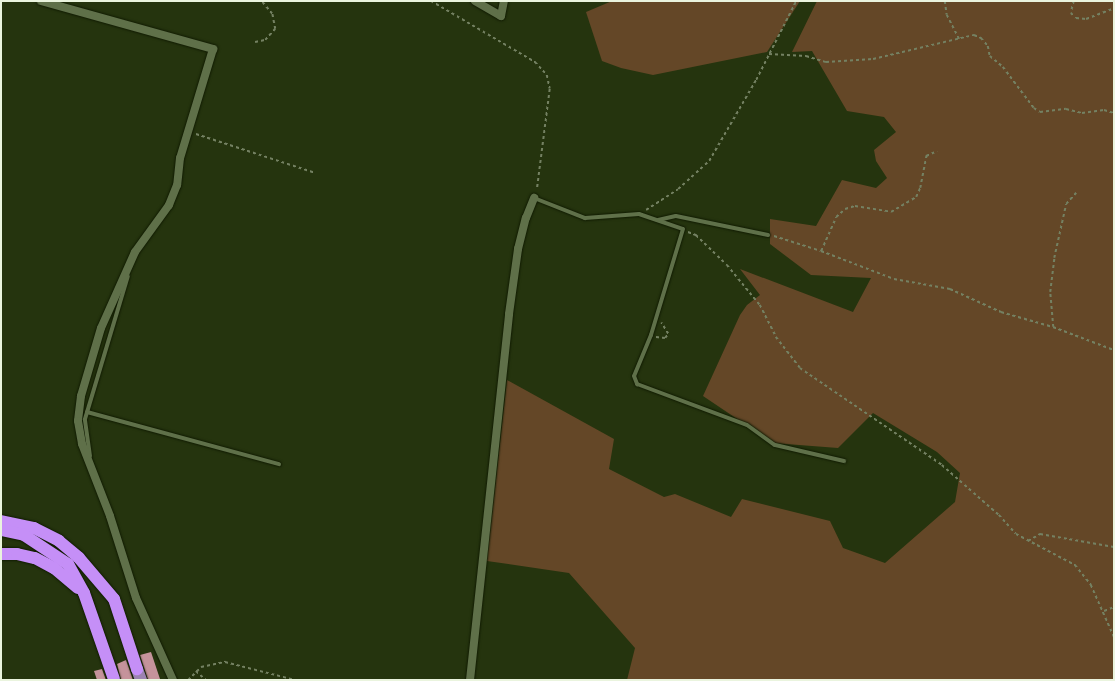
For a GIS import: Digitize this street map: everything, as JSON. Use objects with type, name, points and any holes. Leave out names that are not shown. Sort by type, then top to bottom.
[{"type":"highway","points":[[1,516],[34,528],[59,541],[79,558],[103,584],[114,600],[139,675]]},
{"type":"highway","points":[[1,521],[34,528]]},
{"type":"highway","points":[[1,530],[24,535],[54,553],[68,564],[84,593],[114,679]]},
{"type":"highway","points":[[1,554],[17,554],[35,558],[54,568],[84,593]]},
{"type":"street","points":[[41,1],[213,49],[180,158],[177,185],[169,205],[135,252],[101,328],[81,396],[78,421],[82,444],[94,474],[136,598],[174,680]]},
{"type":"street","points":[[475,1],[501,16],[504,1]]},
{"type":"street","points":[[470,680],[509,314],[518,249],[526,218],[534,198]]},
{"type":"lane","points":[[534,198],[585,218],[639,214],[683,229],[655,316],[651,335],[634,376],[637,384],[747,425],[775,445],[844,461]]},
{"type":"lane","points":[[658,220],[676,216],[768,235]]},
{"type":"lane","points":[[94,474],[85,432],[87,412],[130,264]]},
{"type":"lane","points":[[87,412],[279,464]]},
{"type":"path","points":[[255,42],[265,40],[275,30],[272,14],[261,1]]},
{"type":"path","points":[[431,1],[535,62],[547,75],[550,89],[545,140],[534,198]]},
{"type":"path","points":[[639,214],[678,189],[709,161],[769,54],[796,1]]},
{"type":"path","points":[[945,1],[947,15],[960,39]]},
{"type":"path","points":[[1074,1],[1071,13],[1076,18],[1086,19],[1114,8]]},
{"type":"path","points":[[769,54],[806,56],[826,62],[874,59],[974,35],[981,38],[988,46],[990,56],[1003,67],[1034,108],[1040,112],[1066,110],[1082,113],[1104,110],[1114,113]]},
{"type":"path","points":[[188,131],[315,173]]},
{"type":"path","points":[[821,250],[836,217],[845,209],[855,206],[891,212],[916,197],[920,188],[926,156],[937,151]]},
{"type":"path","points":[[1053,327],[1050,292],[1054,258],[1066,204],[1076,194]]},
{"type":"path","points":[[683,229],[696,235],[728,265],[760,305],[776,337],[800,368],[942,465],[999,515],[1016,534],[1075,565],[1091,585],[1114,636]]},
{"type":"path","points":[[768,235],[821,250],[894,279],[950,289],[1001,312],[1053,327],[1114,350]]},
{"type":"path","points":[[651,335],[665,338],[668,334],[655,316]]},
{"type":"path","points":[[1028,541],[1040,534],[1114,547]]},
{"type":"path","points":[[1104,611],[1114,607]]},
{"type":"path","points":[[188,680],[201,667],[225,662],[295,680]]},
{"type":"path","points":[[196,671],[206,680]]},
{"type":"shaded area","points":[[612,1],[800,1],[767,52],[653,75],[621,68],[602,61],[586,12]]},
{"type":"shaded area","points":[[817,1],[1114,1],[1114,680],[627,680],[635,648],[569,573],[487,561],[507,380],[614,439],[609,469],[664,497],[675,494],[731,517],[742,499],[830,521],[843,548],[885,563],[955,502],[960,473],[937,452],[873,413],[838,448],[773,443],[703,396],[740,315],[747,305],[760,295],[740,269],[853,312],[871,278],[811,275],[770,244],[770,219],[816,226],[842,180],[876,188],[887,178],[876,161],[874,150],[896,132],[884,117],[847,111],[812,51],[792,52]]},
{"type":"building","points":[[151,652],[160,679],[148,680],[140,655]]},
{"type":"building","points":[[126,660],[133,680],[121,680],[117,664]]},
{"type":"building","points":[[102,669],[106,680],[97,680],[94,671]]}]
